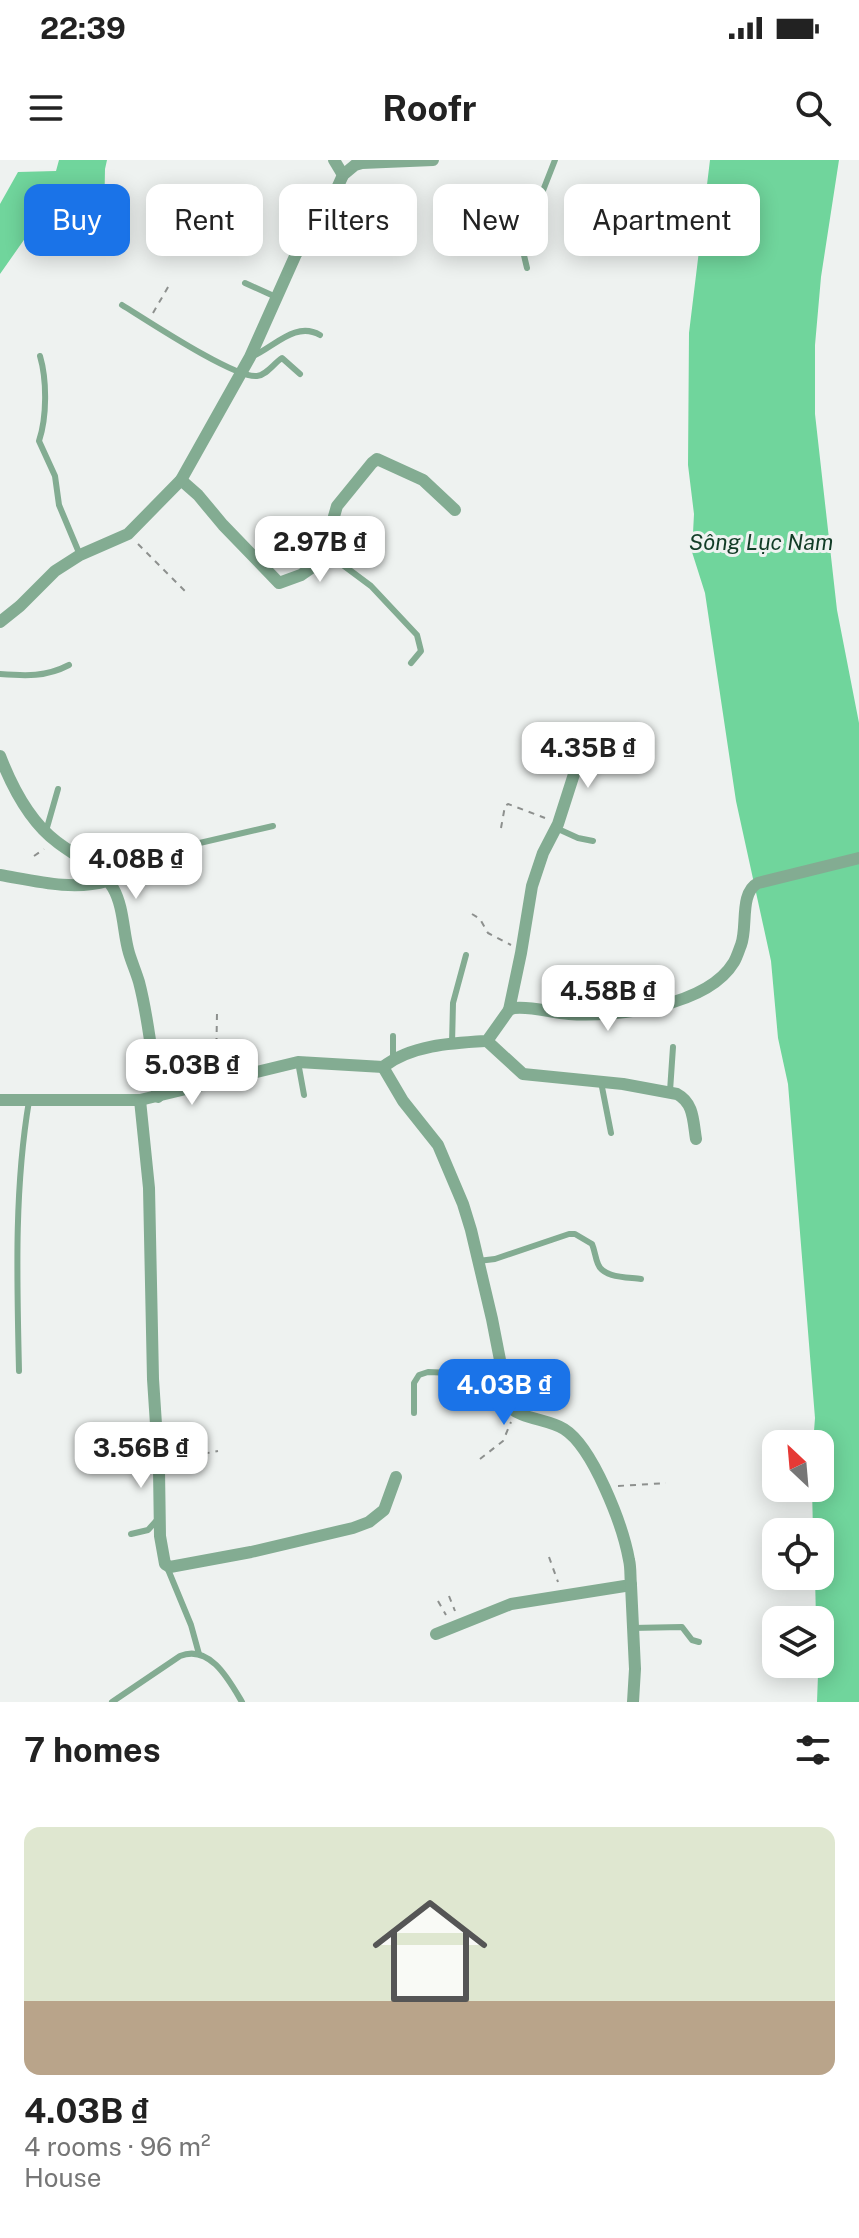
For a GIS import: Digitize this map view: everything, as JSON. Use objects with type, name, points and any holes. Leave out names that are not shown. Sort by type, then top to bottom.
[{"type":"street","points":[[334,160],[343,175]]},
{"type":"street","points":[[0,622],[55,571],[80,555],[128,534],[181,480],[250,357],[296,254],[329,206],[343,175],[362,163],[433,160]]},
{"type":"street","points":[[181,480],[276,581],[283,582],[314,566],[324,551],[337,506],[377,459],[423,480],[455,510]]},
{"type":"street","points":[[487,1041],[509,1010],[532,886],[543,853],[557,826],[583,746]]},
{"type":"street","points":[[0,756],[14,789],[54,841],[113,888],[139,981],[158,1097]]},
{"type":"street","points":[[509,1010],[522,1007],[571,1014],[610,1015],[666,1005],[690,997],[715,981],[733,964],[744,936],[751,887],[859,858]]},
{"type":"street","points":[[0,875],[63,885],[94,885],[103,878]]},
{"type":"street","points":[[0,1100],[140,1100],[298,1062],[388,1064],[411,1051],[487,1041],[523,1074],[670,1091],[683,1097],[689,1103],[696,1139]]},
{"type":"street","points":[[388,1064],[403,1101],[443,1155],[463,1204],[503,1375],[506,1401],[516,1414],[551,1422],[567,1431],[581,1446],[605,1486],[629,1560],[635,1669],[633,1702]]},
{"type":"street","points":[[140,1100],[149,1188],[159,1517],[162,1556],[166,1566],[251,1552],[369,1522],[384,1510],[396,1477]]},
{"type":"street","points":[[436,1634],[511,1604],[631,1585]]},
{"type":"lane","points":[[527,268],[522,247],[524,239],[555,160]]},
{"type":"lane","points":[[245,283],[276,297]]},
{"type":"lane","points":[[122,305],[241,374],[257,376],[266,373],[282,358],[300,374]]},
{"type":"lane","points":[[250,357],[294,332],[313,331],[320,335]]},
{"type":"lane","points":[[40,356],[44,406],[39,441],[55,476],[59,505],[80,555]]},
{"type":"lane","points":[[324,551],[371,586],[417,635],[421,651],[411,663]]},
{"type":"lane","points":[[0,674],[42,675],[69,665]]},
{"type":"lane","points":[[46,831],[58,789]]},
{"type":"lane","points":[[103,878],[181,846],[273,826]]},
{"type":"lane","points":[[557,826],[578,838],[593,841]]},
{"type":"lane","points":[[452,1044],[453,1003],[466,955]]},
{"type":"lane","points":[[388,1064],[393,1036]]},
{"type":"lane","points":[[670,1091],[673,1047]]},
{"type":"lane","points":[[298,1062],[304,1095]]},
{"type":"lane","points":[[601,1082],[611,1133]]},
{"type":"lane","points":[[19,1371],[17,1274],[20,1176],[29,1101]]},
{"type":"lane","points":[[478,1261],[495,1259],[575,1234],[592,1244],[603,1271],[641,1279]]},
{"type":"lane","points":[[414,1413],[414,1383],[419,1375],[428,1372],[503,1375]]},
{"type":"lane","points":[[131,1534],[148,1530],[159,1517]]},
{"type":"lane","points":[[166,1566],[191,1625],[199,1654]]},
{"type":"lane","points":[[632,1628],[682,1627],[692,1640],[699,1642]]},
{"type":"lane","points":[[112,1702],[190,1652],[213,1662],[242,1702]]},
{"type":"path","points":[[149,321],[171,282]]},
{"type":"path","points":[[128,534],[186,592]]},
{"type":"path","points":[[501,828],[505,806],[511,804],[557,826]]},
{"type":"path","points":[[472,914],[480,919],[488,933],[521,953]]},
{"type":"path","points":[[216,1082],[217,1013]]},
{"type":"path","points":[[480,1459],[503,1441],[516,1414]]},
{"type":"path","points":[[159,1470],[178,1466],[187,1457],[218,1451]]},
{"type":"path","points":[[605,1486],[666,1483]]},
{"type":"path","points":[[549,1557],[562,1595]]},
{"type":"path","points":[[449,1596],[456,1625]]},
{"type":"path","points":[[438,1601],[456,1625]]},
{"type":"water","points":[[59,160],[107,160],[105,184],[24,184],[24,240],[0,274],[0,204],[18,172],[56,171]]},
{"type":"water","name":"Sông Lục Nam","points":[[710,160],[839,160],[821,277],[815,345],[815,414],[837,610],[859,723],[859,1702],[817,1702],[818,1678],[834,1678],[834,1606],[816,1606],[815,1590],[834,1590],[834,1518],[813,1518],[812,1502],[834,1502],[834,1430],[814,1430],[788,1084],[778,1038],[771,961],[736,801],[705,593],[692,552],[694,514],[688,465],[689,333],[698,256],[760,256],[760,184],[707,184]]}]
